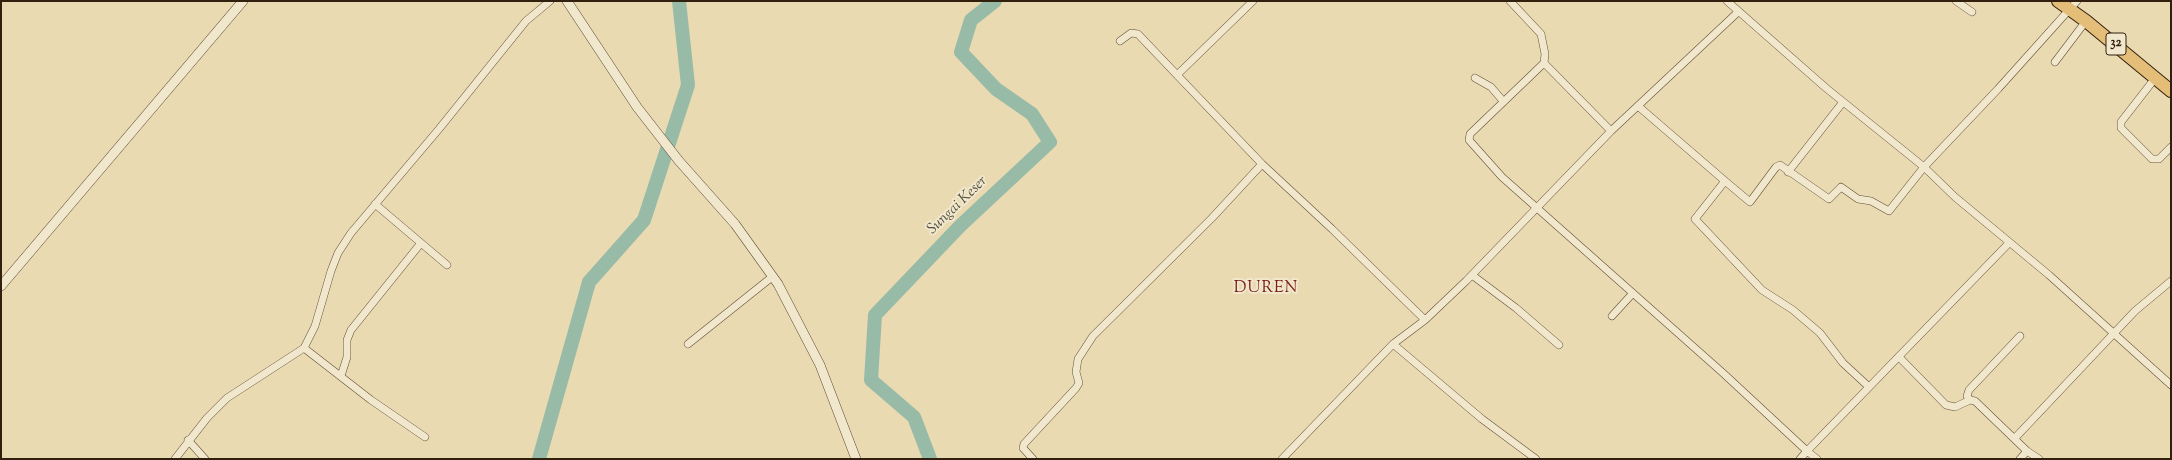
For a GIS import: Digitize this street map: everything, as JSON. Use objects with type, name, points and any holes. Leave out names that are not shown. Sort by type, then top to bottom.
[{"type":"highway","name":"32","points":[[2058,1],[2072,5],[2086,21],[2156,77],[2171,91]]},
{"type":"street","points":[[1,286],[243,1]]},
{"type":"street","points":[[175,459],[188,440],[227,398],[304,348],[315,326],[331,271],[338,253],[351,233],[439,129],[526,21],[550,1]]},
{"type":"street","points":[[567,1],[637,107],[679,161],[735,224],[772,277],[809,341],[856,459]]},
{"type":"street","points":[[1177,75],[1252,1]]},
{"type":"street","points":[[1510,1],[1541,34],[1544,47],[1544,62],[1611,131]]},
{"type":"street","points":[[1727,1],[1843,102],[1924,167],[2009,243],[2055,280],[2171,385]]},
{"type":"street","points":[[1956,1],[1972,12]]},
{"type":"street","points":[[1638,106],[1750,202],[1777,166],[1828,199],[1831,199],[1841,187],[1854,197],[1871,201],[1888,212],[1924,167],[1994,94],[2072,5]]},
{"type":"street","points":[[1282,459],[1393,344],[1425,320],[1472,274],[1611,131],[1738,12]]},
{"type":"street","points":[[2056,62],[2086,21]]},
{"type":"street","points":[[1120,41],[1131,33],[1138,34],[1262,164],[1332,229],[1425,320]]},
{"type":"street","points":[[1544,62],[1470,134],[1469,140],[1502,177],[1817,459]]},
{"type":"street","points":[[2156,77],[2121,122],[2121,128],[2152,159],[2159,159],[2171,147]]},
{"type":"street","points":[[1475,78],[1491,87],[1503,101]]},
{"type":"street","points":[[1788,172],[1843,102]]},
{"type":"street","points":[[1033,459],[1023,448],[1024,444],[1076,388],[1079,383],[1076,372],[1078,359],[1093,336],[1212,218],[1262,164]]},
{"type":"street","points":[[1725,181],[1695,219],[1762,290],[1798,314],[1820,333],[1844,363],[1869,387]]},
{"type":"street","points":[[375,204],[448,265]]},
{"type":"street","points":[[341,376],[346,357],[347,340],[351,330],[421,243]]},
{"type":"street","points":[[1800,459],[2009,243]]},
{"type":"street","points":[[1472,274],[1516,308],[1560,346]]},
{"type":"street","points":[[688,344],[772,277]]},
{"type":"street","points":[[2015,438],[2135,310],[2171,281]]},
{"type":"street","points":[[1612,316],[1633,293]]},
{"type":"street","points":[[1970,400],[1967,396],[1969,390],[2020,336]]},
{"type":"street","points":[[1393,344],[1482,419],[1536,459]]},
{"type":"street","points":[[304,348],[425,437]]},
{"type":"street","points":[[1899,358],[1949,407],[1959,406],[1970,400],[1975,401],[2027,451],[2039,459]]},
{"type":"street","points":[[188,440],[204,459]]},
{"type":"street","points":[[2020,459],[2027,451]]},
{"type":"waterway","points":[[539,459],[589,282],[644,220],[688,85],[679,1]]},
{"type":"waterway","name":"Sungai Keser","points":[[930,459],[914,417],[871,380],[875,315],[960,226],[1050,142],[1032,114],[996,89],[961,52],[971,20],[995,1]]},
{"type":"district","name":"DUREN","points":[[1266,289]]}]
